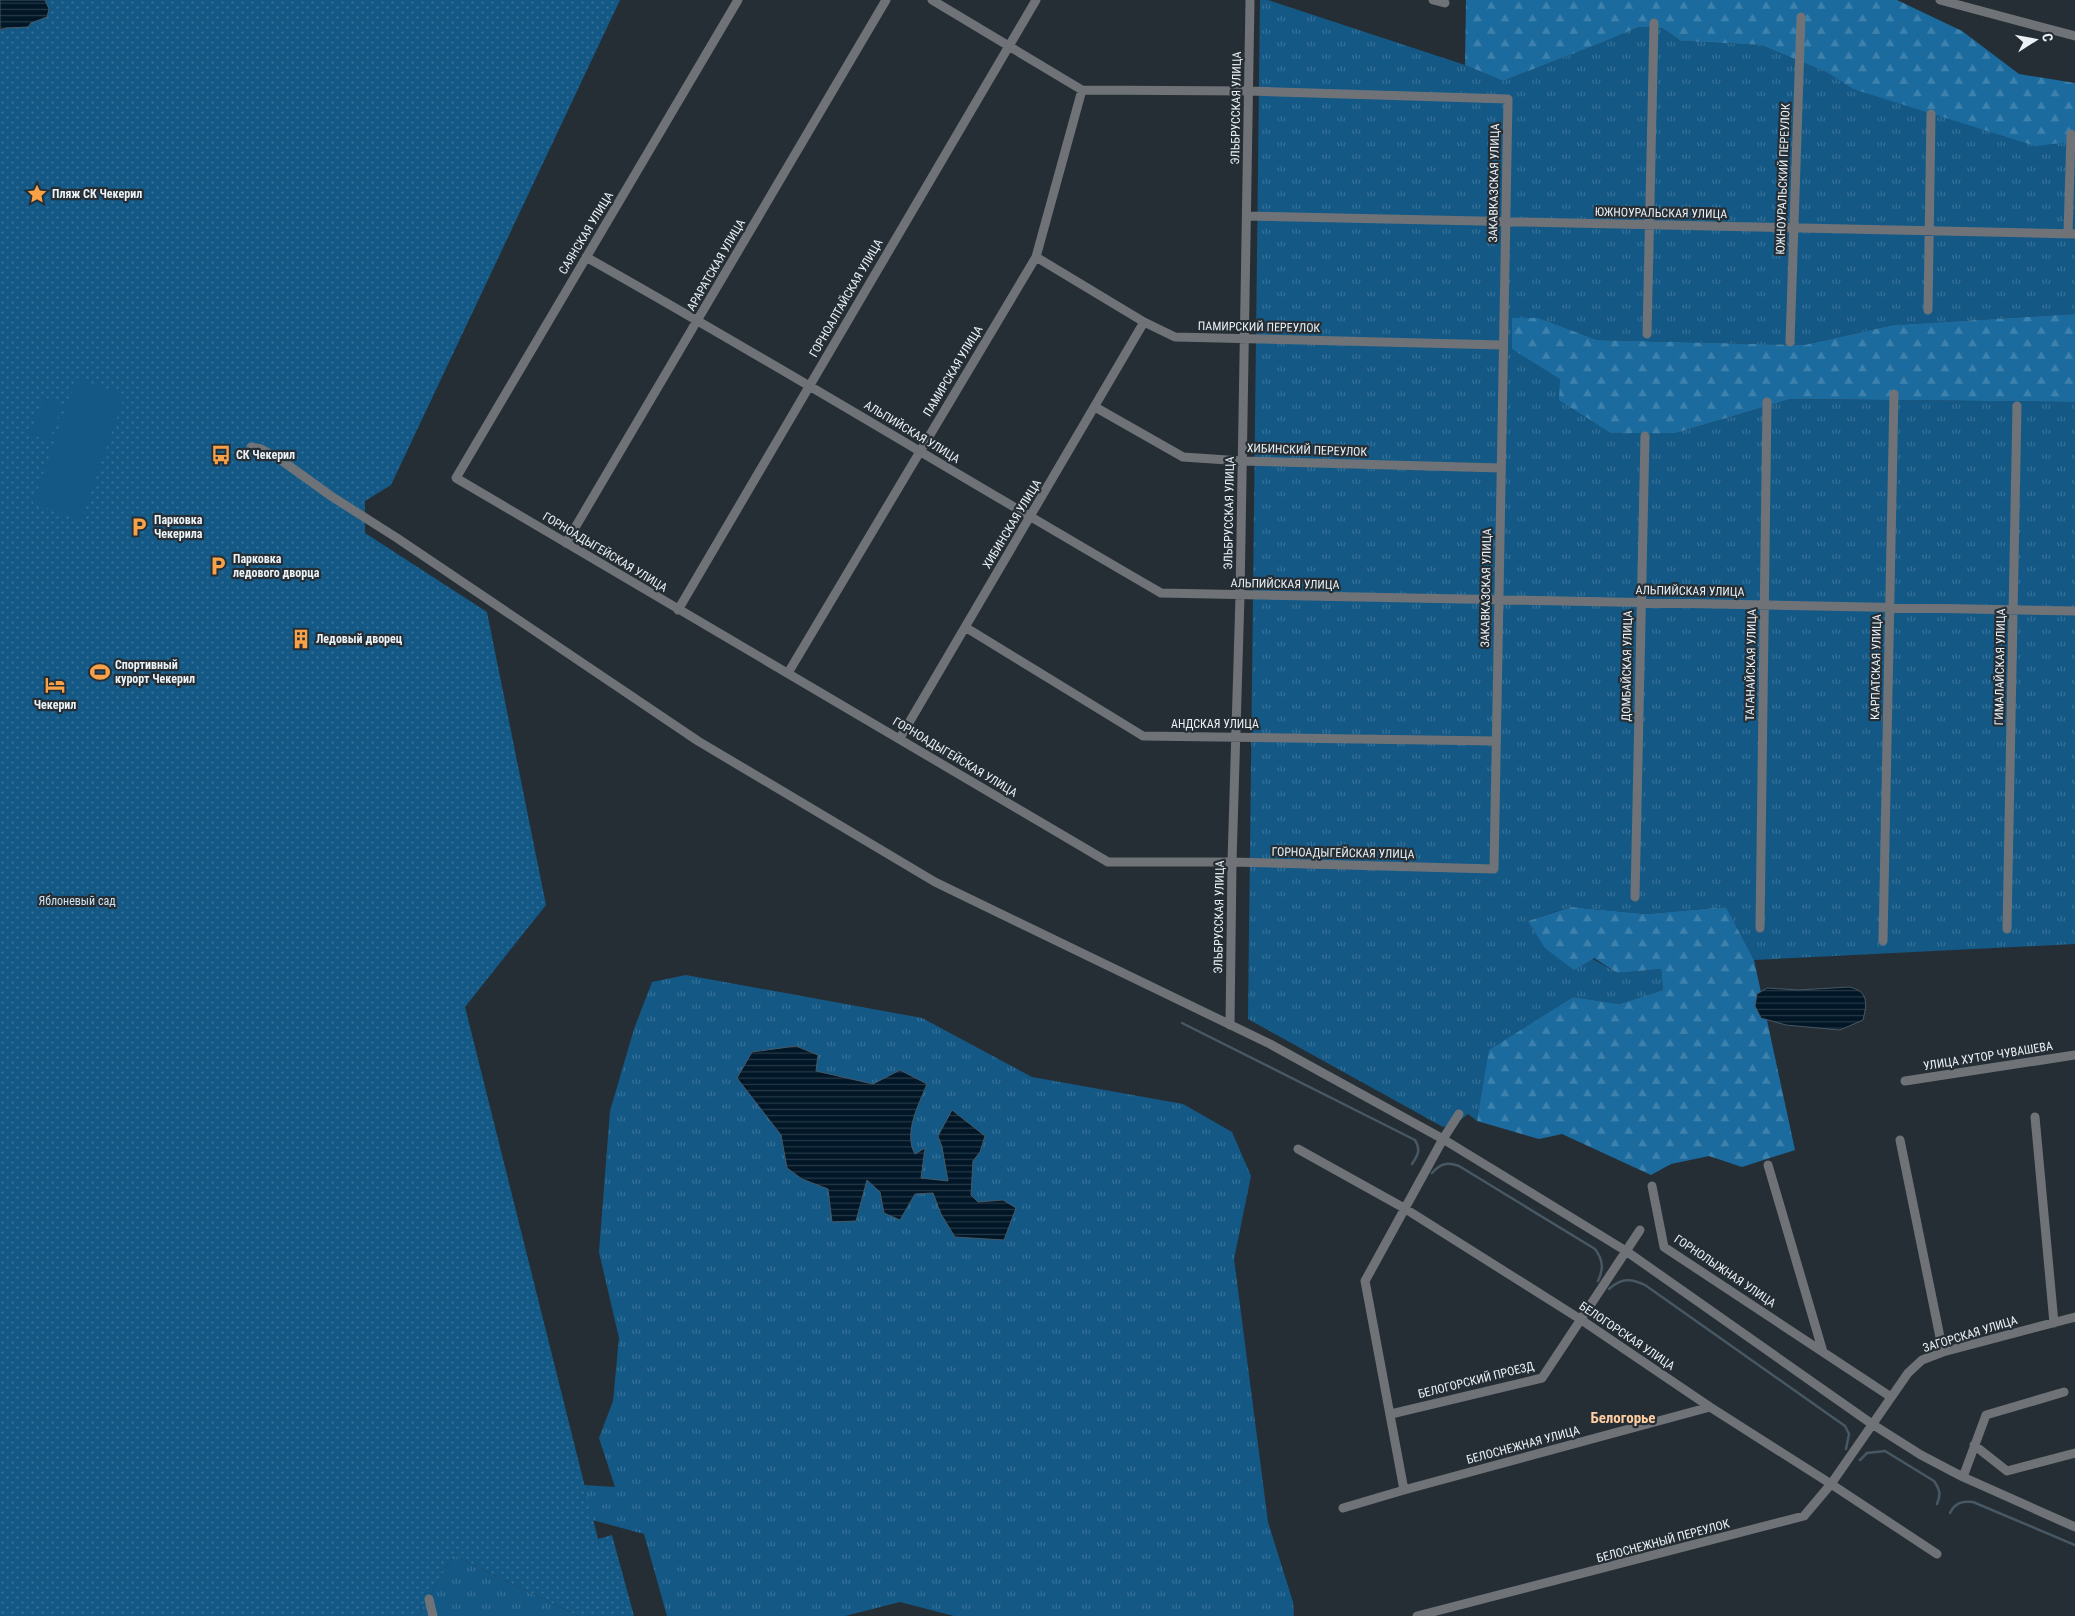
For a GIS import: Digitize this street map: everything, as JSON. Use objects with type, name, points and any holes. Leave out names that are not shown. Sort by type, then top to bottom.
[{"type":"street","name":"САЯНСКАЯ УЛИЦА","points":[[456,478],[738,0]]},
{"type":"street","name":"АРАРАТСКАЯ УЛИЦА","points":[[566,543],[886,0]]},
{"type":"street","points":[[932,0],[1082,90]]},
{"type":"street","name":"ГОРНОАЛТАЙСКАЯ УЛИЦА","points":[[678,610],[1036,0]]},
{"type":"street","name":"ЭЛЬБРУССКАЯ УЛИЦА","points":[[1230,1026],[1232,862],[1240,596],[1250,0]]},
{"type":"street","points":[[1433,0],[1445,3]]},
{"type":"street","points":[[1940,0],[2075,36]]},
{"type":"street","name":"ЮЖНОУРАЛЬСКИЙ ПЕРЕУЛОК","points":[[1790,342],[1800,17]]},
{"type":"street","points":[[1647,334],[1654,23]]},
{"type":"street","name":"ЗАКАВКАЗСКАЯ УЛИЦА","points":[[1082,90],[1249,91],[1508,99],[1494,869]]},
{"type":"street","name":"ПАМИРСКАЯ УЛИЦА","points":[[788,673],[919,450],[1036,257],[1082,90]]},
{"type":"street","points":[[1928,310],[1931,114]]},
{"type":"street","points":[[2071,134],[2072,234]]},
{"type":"street","name":"ЮЖНОУРАЛЬСКАЯ УЛИЦА","points":[[1247,216],[2072,234]]},
{"type":"street","name":"АЛЬПИЙСКАЯ УЛИЦА","points":[[586,257],[698,320],[1162,593],[2075,611]]},
{"type":"street","name":"ПАМИРСКИЙ ПЕРЕУЛОК","points":[[1036,257],[1144,322],[1175,337],[1503,345]]},
{"type":"street","name":"ХИБИНСКАЯ УЛИЦА","points":[[900,738],[1144,322]]},
{"type":"street","name":"КАРПАТСКАЯ УЛИЦА","points":[[1883,941],[1894,394]]},
{"type":"street","name":"ТАГАНАЙСКАЯ УЛИЦА","points":[[1760,928],[1767,402]]},
{"type":"street","name":"ГИМАЛАЙСКАЯ УЛИЦА","points":[[2007,929],[2017,406]]},
{"type":"street","name":"ХИБИНСКИЙ ПЕРЕУЛОК","points":[[1095,407],[1183,457],[1242,461],[1501,468]]},
{"type":"street","name":"ДОМБАЙСКАЯ УЛИЦА","points":[[1635,897],[1645,436]]},
{"type":"street","points":[[250,447],[260,449],[281,460],[331,496],[397,538],[698,741],[926,877],[1270,1044],[1443,1139],[1626,1251],[1872,1424],[1921,1455],[1962,1477],[2075,1527]]},
{"type":"street","name":"ГОРНОАДЫГЕЙСКАЯ УЛИЦА","points":[[456,478],[1108,862],[1232,862],[1494,869]]},
{"type":"street","name":"АНДСКАЯ УЛИЦА","points":[[965,627],[1142,736],[1496,741]]},
{"type":"street","name":"УЛИЦА ХУТОР ЧУВАШЕВА","points":[[1905,1081],[2075,1055]]},
{"type":"street","points":[[1404,1490],[1365,1280],[1443,1139],[1459,1114]]},
{"type":"street","points":[[2035,1117],[2054,1323]]},
{"type":"street","points":[[1900,1140],[1943,1352]]},
{"type":"street","name":"БЕЛОГОРСКАЯ УЛИЦА","points":[[1298,1149],[1404,1208],[1580,1319],[1710,1407],[1937,1554]]},
{"type":"street","points":[[1768,1165],[1823,1352]]},
{"type":"street","name":"ГОРНОЛЫЖНАЯ УЛИЦА","points":[[1652,1186],[1664,1246],[1891,1396]]},
{"type":"street","name":"БЕЛОГОРСКИЙ ПРОЕЗД","points":[[1391,1414],[1542,1378],[1640,1230]]},
{"type":"street","name":"ЗАГОРСКАЯ УЛИЦА","points":[[1872,1424],[1908,1374],[1922,1360],[1943,1352],[2075,1317]]},
{"type":"street","points":[[1962,1477],[1986,1415],[2064,1392]]},
{"type":"street","name":"БЕЛОСНЕЖНАЯ УЛИЦА","points":[[1343,1508],[1710,1407]]},
{"type":"street","name":"БЕЛОСНЕЖНЫЙ ПЕРЕУЛОК","points":[[1417,1616],[1804,1516],[1831,1484],[1872,1424]]},
{"type":"street","points":[[1974,1445],[2007,1471],[2075,1453]]},
{"type":"street","points":[[429,1599],[433,1616]]},
{"type":"green space","name":"Спортивный курорт Чекерил","points":[[0,0],[620,0],[391,485],[365,501],[365,533],[487,612],[546,905],[465,1007],[598,1539],[612,1535],[634,1616],[578,1616],[453,1555],[418,1616],[0,1616]]},
{"type":"green space","points":[[1260,0],[1268,0],[1465,65],[1503,81],[1639,27],[1662,28],[1681,41],[1761,45],[1826,72],[1853,89],[2075,141],[2075,314],[1893,325],[1804,345],[1597,340],[1539,318],[1513,318],[1512,349],[1676,433],[1791,399],[2075,402],[2075,944],[1754,960],[1726,907],[1646,914],[1570,907],[1528,921],[1617,973],[1661,969],[1663,990],[1619,1004],[1573,997],[1490,1050],[1477,1121],[1468,1114],[1455,1124],[1443,1127],[1248,1019]]},
{"type":"green space","points":[[1466,0],[1897,0],[1962,31],[2019,74],[2075,83],[2075,141],[2036,146],[1853,89],[1826,72],[1761,45],[1681,41],[1662,28],[1639,27],[1503,81],[1465,65]]},
{"type":"green space","points":[[2075,314],[2075,402],[1791,399],[1676,433],[1611,433],[1559,400],[1560,379],[1512,349],[1512,318],[1539,318],[1597,340],[1804,345],[1893,325]]},
{"type":"green space","points":[[77,378],[125,395],[81,520],[33,503]]},
{"type":"green space","points":[[44,397],[63,404],[49,441],[30,434]]},
{"type":"green space","points":[[1571,907],[1646,914],[1726,907],[1754,960],[1795,1150],[1742,1167],[1709,1156],[1671,1164],[1651,1175],[1562,1134],[1539,1139],[1477,1121],[1489,1050],[1573,997],[1619,1004],[1663,990],[1661,969],[1617,973],[1594,958],[1574,970],[1545,948],[1528,921]]},
{"type":"green space","points":[[686,975],[922,1018],[1032,1077],[1183,1104],[1232,1132],[1251,1176],[1234,1259],[1268,1522],[1293,1602],[1294,1616],[954,1616],[900,1602],[845,1616],[667,1616],[644,1534],[537,1505],[536,1482],[615,1487],[599,1438],[613,1401],[619,1338],[599,1252],[610,1111],[634,1029],[652,982]]},
{"type":"green space","points":[[453,1555],[578,1616],[418,1616]]},
{"type":"shaded area","points":[[0,0],[45,0],[49,9],[47,17],[31,23],[28,27],[0,30]]},
{"type":"shaded area","points":[[1849,987],[1860,992],[1865,999],[1863,1020],[1840,1030],[1786,1025],[1761,1018],[1755,1006],[1757,994],[1767,988],[1799,990]]},
{"type":"shaded area","points":[[796,1046],[818,1055],[816,1071],[873,1084],[900,1070],[927,1084],[911,1128],[912,1146],[915,1154],[925,1148],[921,1178],[948,1181],[942,1147],[938,1136],[952,1110],[985,1136],[980,1152],[973,1161],[971,1195],[978,1202],[1003,1200],[1016,1208],[1004,1240],[955,1237],[941,1214],[933,1193],[915,1194],[900,1220],[884,1213],[880,1192],[867,1180],[856,1221],[832,1222],[828,1189],[802,1179],[787,1168],[781,1135],[737,1078],[752,1052]]},
{"type":"waterway","points":[[1182,1023],[1415,1140],[1418,1152],[1412,1164]]},
{"type":"waterway","points":[[1432,1173],[1444,1164],[1459,1166],[1595,1249],[1602,1264],[1598,1281]]},
{"type":"waterway","points":[[1609,1289],[1626,1280],[1645,1285],[1845,1426],[1849,1434],[1846,1449]]},
{"type":"waterway","points":[[1860,1460],[1867,1453],[1885,1451],[1934,1481],[1939,1492],[1937,1504]]},
{"type":"waterway","points":[[1950,1513],[1959,1503],[1973,1502],[2075,1545]]},
{"type":"place","name":"Пляж СК Чекерил","points":[[37,194]]},
{"type":"place","name":"СК Чекерил","points":[[221,455]]},
{"type":"place","name":"Парковка Чекерила","points":[[139,527]]},
{"type":"place","name":"Парковка ледового дворца","points":[[218,566]]},
{"type":"place","name":"Ледовый дворец","points":[[301,639]]},
{"type":"place","name":"Спортивный курорт Чекерил","points":[[100,672]]},
{"type":"place","name":"Чекерил","points":[[55,685]]},
{"type":"district","name":"Белогорье","points":[[1623,1418]]},
{"type":"park label","name":"Яблоневый сад","points":[[77,901]]}]
